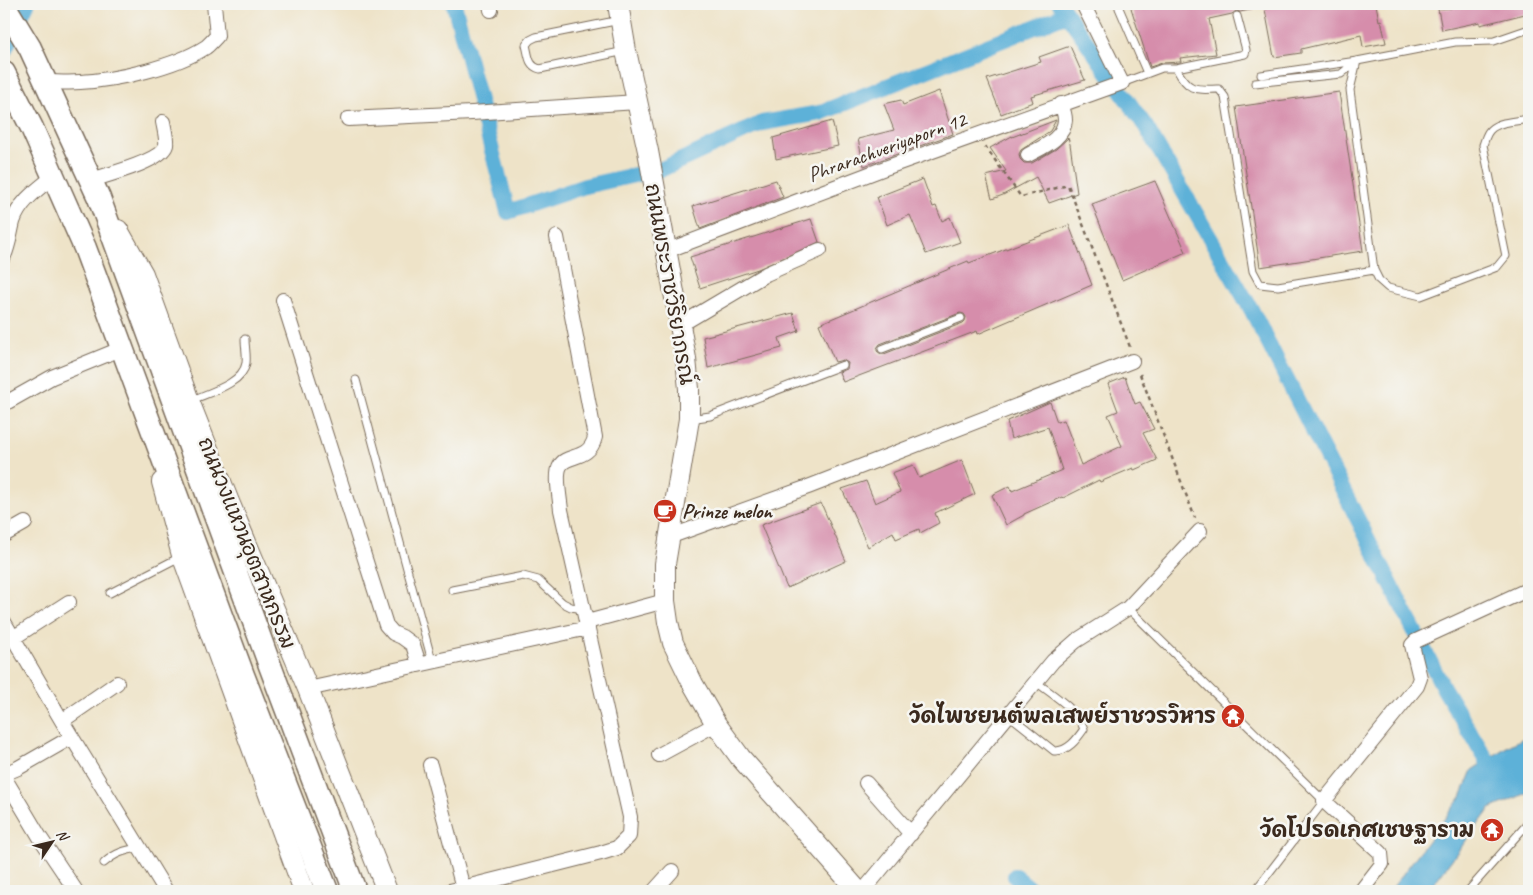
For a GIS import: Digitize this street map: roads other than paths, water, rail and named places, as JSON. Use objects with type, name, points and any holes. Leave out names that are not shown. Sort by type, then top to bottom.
[{"type":"main road","name":"ถนนวงแหวนอุตสาหกรรม","points":[[4,5],[30,48],[95,189],[268,663],[355,891]]},
{"type":"main road","name":"ถนนพระราชวิริยาภรณ์","points":[[620,12],[680,324],[689,389],[690,419],[665,564],[665,601],[673,644],[716,724],[740,757],[858,891]]},
{"type":"main road","points":[[5,83],[32,128],[84,248],[243,674],[327,891]]},
{"type":"main road","name":"ถนนวงแหวนอุตสาหกรรม","points":[[95,189],[143,274],[229,502],[308,689],[387,891]]},
{"type":"main road","points":[[126,357],[182,555],[304,891]]},
{"type":"street","points":[[46,82],[79,83],[108,79],[150,70],[190,55],[208,46],[217,36],[214,4]]},
{"type":"street","points":[[1083,4],[1120,83]]},
{"type":"street","name":"Phrarachveriyaporn 12","points":[[666,251],[885,168],[1120,83]]},
{"type":"street","points":[[348,119],[637,102]]},
{"type":"street","points":[[1028,156],[1053,141],[1063,130],[1065,119],[1061,104]]},
{"type":"street","points":[[95,189],[160,154],[166,146],[164,122]]},
{"type":"street","points":[[4,256],[9,245],[14,220],[27,198],[54,176]]},
{"type":"street","points":[[430,765],[457,890],[617,848],[629,836],[630,816],[561,510],[558,478],[559,467],[562,463],[588,451],[593,445],[595,437],[557,237]]},
{"type":"street","points":[[680,324],[766,274],[820,250]]},
{"type":"street","points":[[283,300],[386,625],[393,633],[413,645],[426,663]]},
{"type":"street","points":[[4,404],[52,377],[126,357]]},
{"type":"street","points":[[669,537],[808,487],[1135,362]]},
{"type":"street","points":[[4,535],[25,523]]},
{"type":"street","points":[[863,891],[1053,661],[1076,641],[1128,608],[1200,531]]},
{"type":"street","points":[[1361,891],[1382,864],[1381,853],[1324,801],[1417,686],[1420,678],[1412,645],[1416,641],[1529,589]]},
{"type":"street","points":[[308,689],[426,663],[665,601]]},
{"type":"street","points":[[13,638],[69,602]]},
{"type":"street","points":[[4,622],[166,891]]},
{"type":"street","points":[[62,721],[117,683]]},
{"type":"street","points":[[659,755],[716,724]]},
{"type":"street","points":[[72,736],[4,775],[36,832],[76,891]]},
{"type":"street","points":[[866,783],[910,834]]},
{"type":"street","points":[[654,891],[672,871]]},
{"type":"lane","points":[[1119,8],[1147,74]]},
{"type":"lane","points":[[620,12],[536,37],[526,45],[530,63],[534,68],[540,69],[626,51]]},
{"type":"lane","points":[[1120,83],[1162,68],[1176,68],[1245,54],[1246,50],[1237,16]]},
{"type":"lane","points":[[1261,75],[1357,61],[1455,42],[1494,41],[1529,28]]},
{"type":"lane","points":[[1255,84],[1341,74],[1357,61]]},
{"type":"lane","points":[[1357,61],[1350,90],[1374,270],[1379,280],[1388,288],[1420,296],[1498,267],[1506,256],[1483,145],[1490,129],[1498,125],[1529,119]]},
{"type":"lane","points":[[1176,68],[1183,82],[1193,89],[1219,89],[1225,97],[1253,271],[1260,284],[1278,286],[1374,270]]},
{"type":"lane","points":[[882,349],[962,318]]},
{"type":"lane","points":[[190,401],[230,384],[243,373],[246,362],[245,339]]},
{"type":"lane","points":[[690,419],[710,416],[843,365]]},
{"type":"lane","points":[[356,380],[426,663]]},
{"type":"lane","points":[[110,593],[182,555]]},
{"type":"lane","points":[[452,590],[523,576],[538,580],[563,603],[571,607],[586,620]]},
{"type":"lane","points":[[1128,608],[1324,801],[1255,891]]},
{"type":"lane","points":[[1009,715],[1054,752],[1061,752],[1073,743],[1084,729],[1080,720],[1072,710],[1036,682]]},
{"type":"lane","points":[[1468,891],[1529,822]]},
{"type":"lane","points":[[104,864],[121,851],[140,848]]},
{"type":"water","points":[[1529,735],[1529,792],[1490,809],[1428,891],[1390,891],[1461,797],[1472,770]]},
{"type":"waterway","points":[[4,51],[27,4]]},
{"type":"waterway","points":[[454,4],[508,212],[585,186],[662,169],[762,123],[820,113],[1067,14]]},
{"type":"waterway","points":[[1060,4],[1146,127],[1251,309],[1444,689],[1497,777]]},
{"type":"waterway","points":[[1015,876],[1033,891]]},
{"type":"place","name":"Prinze melon","points":[[665,511]]},
{"type":"place","name":"วัดไพชยนต์พลเสพย์ราชวรวิหาร","points":[[1233,716]]},
{"type":"place","name":"วัดโปรดเกศเชษฐาราม","points":[[1492,830]]}]
